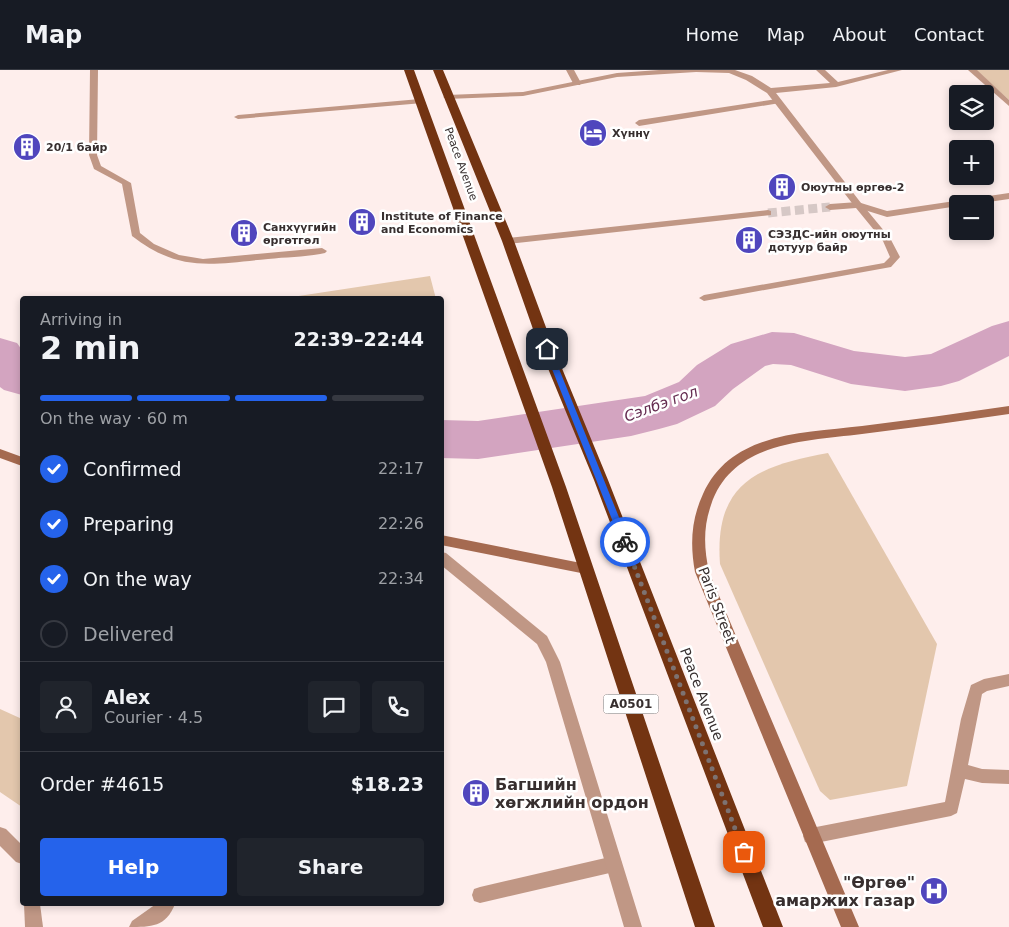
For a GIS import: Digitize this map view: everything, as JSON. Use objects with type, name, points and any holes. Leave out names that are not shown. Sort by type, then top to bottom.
[{"type":"highway","name":"Peace Avenue","points":[[409,70],[512,355],[586,569]]},
{"type":"highway","name":"Peace Avenue","points":[[438,70],[508,241],[547,349],[598,474],[773,927]]},
{"type":"highway","name":"A0501","points":[[586,569],[705,927]]},
{"type":"street","points":[[94,70],[93,155],[97,167],[126,183],[134,234],[151,246],[176,256],[203,262],[322,251]]},
{"type":"street","points":[[570,70],[577,82]]},
{"type":"street","points":[[448,96],[523,94],[617,75],[711,70],[740,74],[770,91],[887,240],[895,256],[887,265],[704,298]]},
{"type":"street","points":[[820,70],[836,85]]},
{"type":"street","points":[[770,91],[836,85],[898,70]]},
{"type":"street","points":[[972,70],[1009,104]]},
{"type":"street","points":[[238,117],[420,101]]},
{"type":"street","points":[[639,123],[777,101]]},
{"type":"street","points":[[830,207],[858,204],[873,211],[887,214],[1009,196]]},
{"type":"street","points":[[508,241],[768,214]]},
{"type":"street","name":"Paris Street","points":[[850,927],[702,572],[698,551],[699,530],[707,498],[723,471],[736,460],[770,446],[813,436],[1009,410]]},
{"type":"street","points":[[0,453],[20,461]]},
{"type":"street","points":[[444,541],[586,569]]},
{"type":"street","points":[[444,559],[542,640],[553,662],[633,927]]},
{"type":"street","points":[[811,836],[951,808],[960,771],[969,712],[976,690],[984,685],[1009,680]]},
{"type":"street","points":[[960,771],[982,776],[1009,777]]},
{"type":"street","points":[[0,835],[20,854]]},
{"type":"street","points":[[480,895],[614,864]]},
{"type":"street","points":[[32,906],[34,927]]},
{"type":"street","points":[[138,927],[160,913],[165,906]]},
{"type":"shaded area","points":[[976,70],[1009,70],[1009,100],[994,85]]},
{"type":"shaded area","points":[[430,276],[435,296],[299,296]]},
{"type":"shaded area","points":[[828,453],[937,644],[907,786],[830,800],[820,791],[720,564],[720,536],[724,514],[733,496],[761,472],[781,464]]},
{"type":"shaded area","points":[[0,709],[20,718],[20,806],[0,792]]},
{"type":"waterway","name":"Сэлбэ гол","points":[[444,439],[478,440],[631,418],[659,411],[697,394],[715,377],[748,355],[772,348],[794,349],[851,367],[905,374],[941,369],[1009,337]]},
{"type":"waterway","name":"Сэлбэ гол","points":[[0,354],[11,370],[20,377]]},
{"type":"tunnel","points":[[768,213],[830,207]]},
{"type":"way so far","points":[[625,542],[744,852]]},
{"type":"place","name":"Хүннү","points":[[593,133]]},
{"type":"place","name":"20/1 байр","points":[[27,147]]},
{"type":"place","name":"Оюутны өргөө-2","points":[[782,187]]},
{"type":"place","name":"Institute of Finance and Economics","points":[[362,222]]},
{"type":"place","name":"Санхүүгийн өргөтгөл","points":[[244,233]]},
{"type":"place","name":"СЭЗДС-ийн оюутны дотуур байр","points":[[749,240]]},
{"type":"place","name":"Багшийн хөгжлийн ордон","points":[[476,793]]},
{"type":"place","name":"\"Өргөө\" амаржих газар","points":[[934,891]]},
{"type":"route","points":[[547,349],[625,542]]}]
